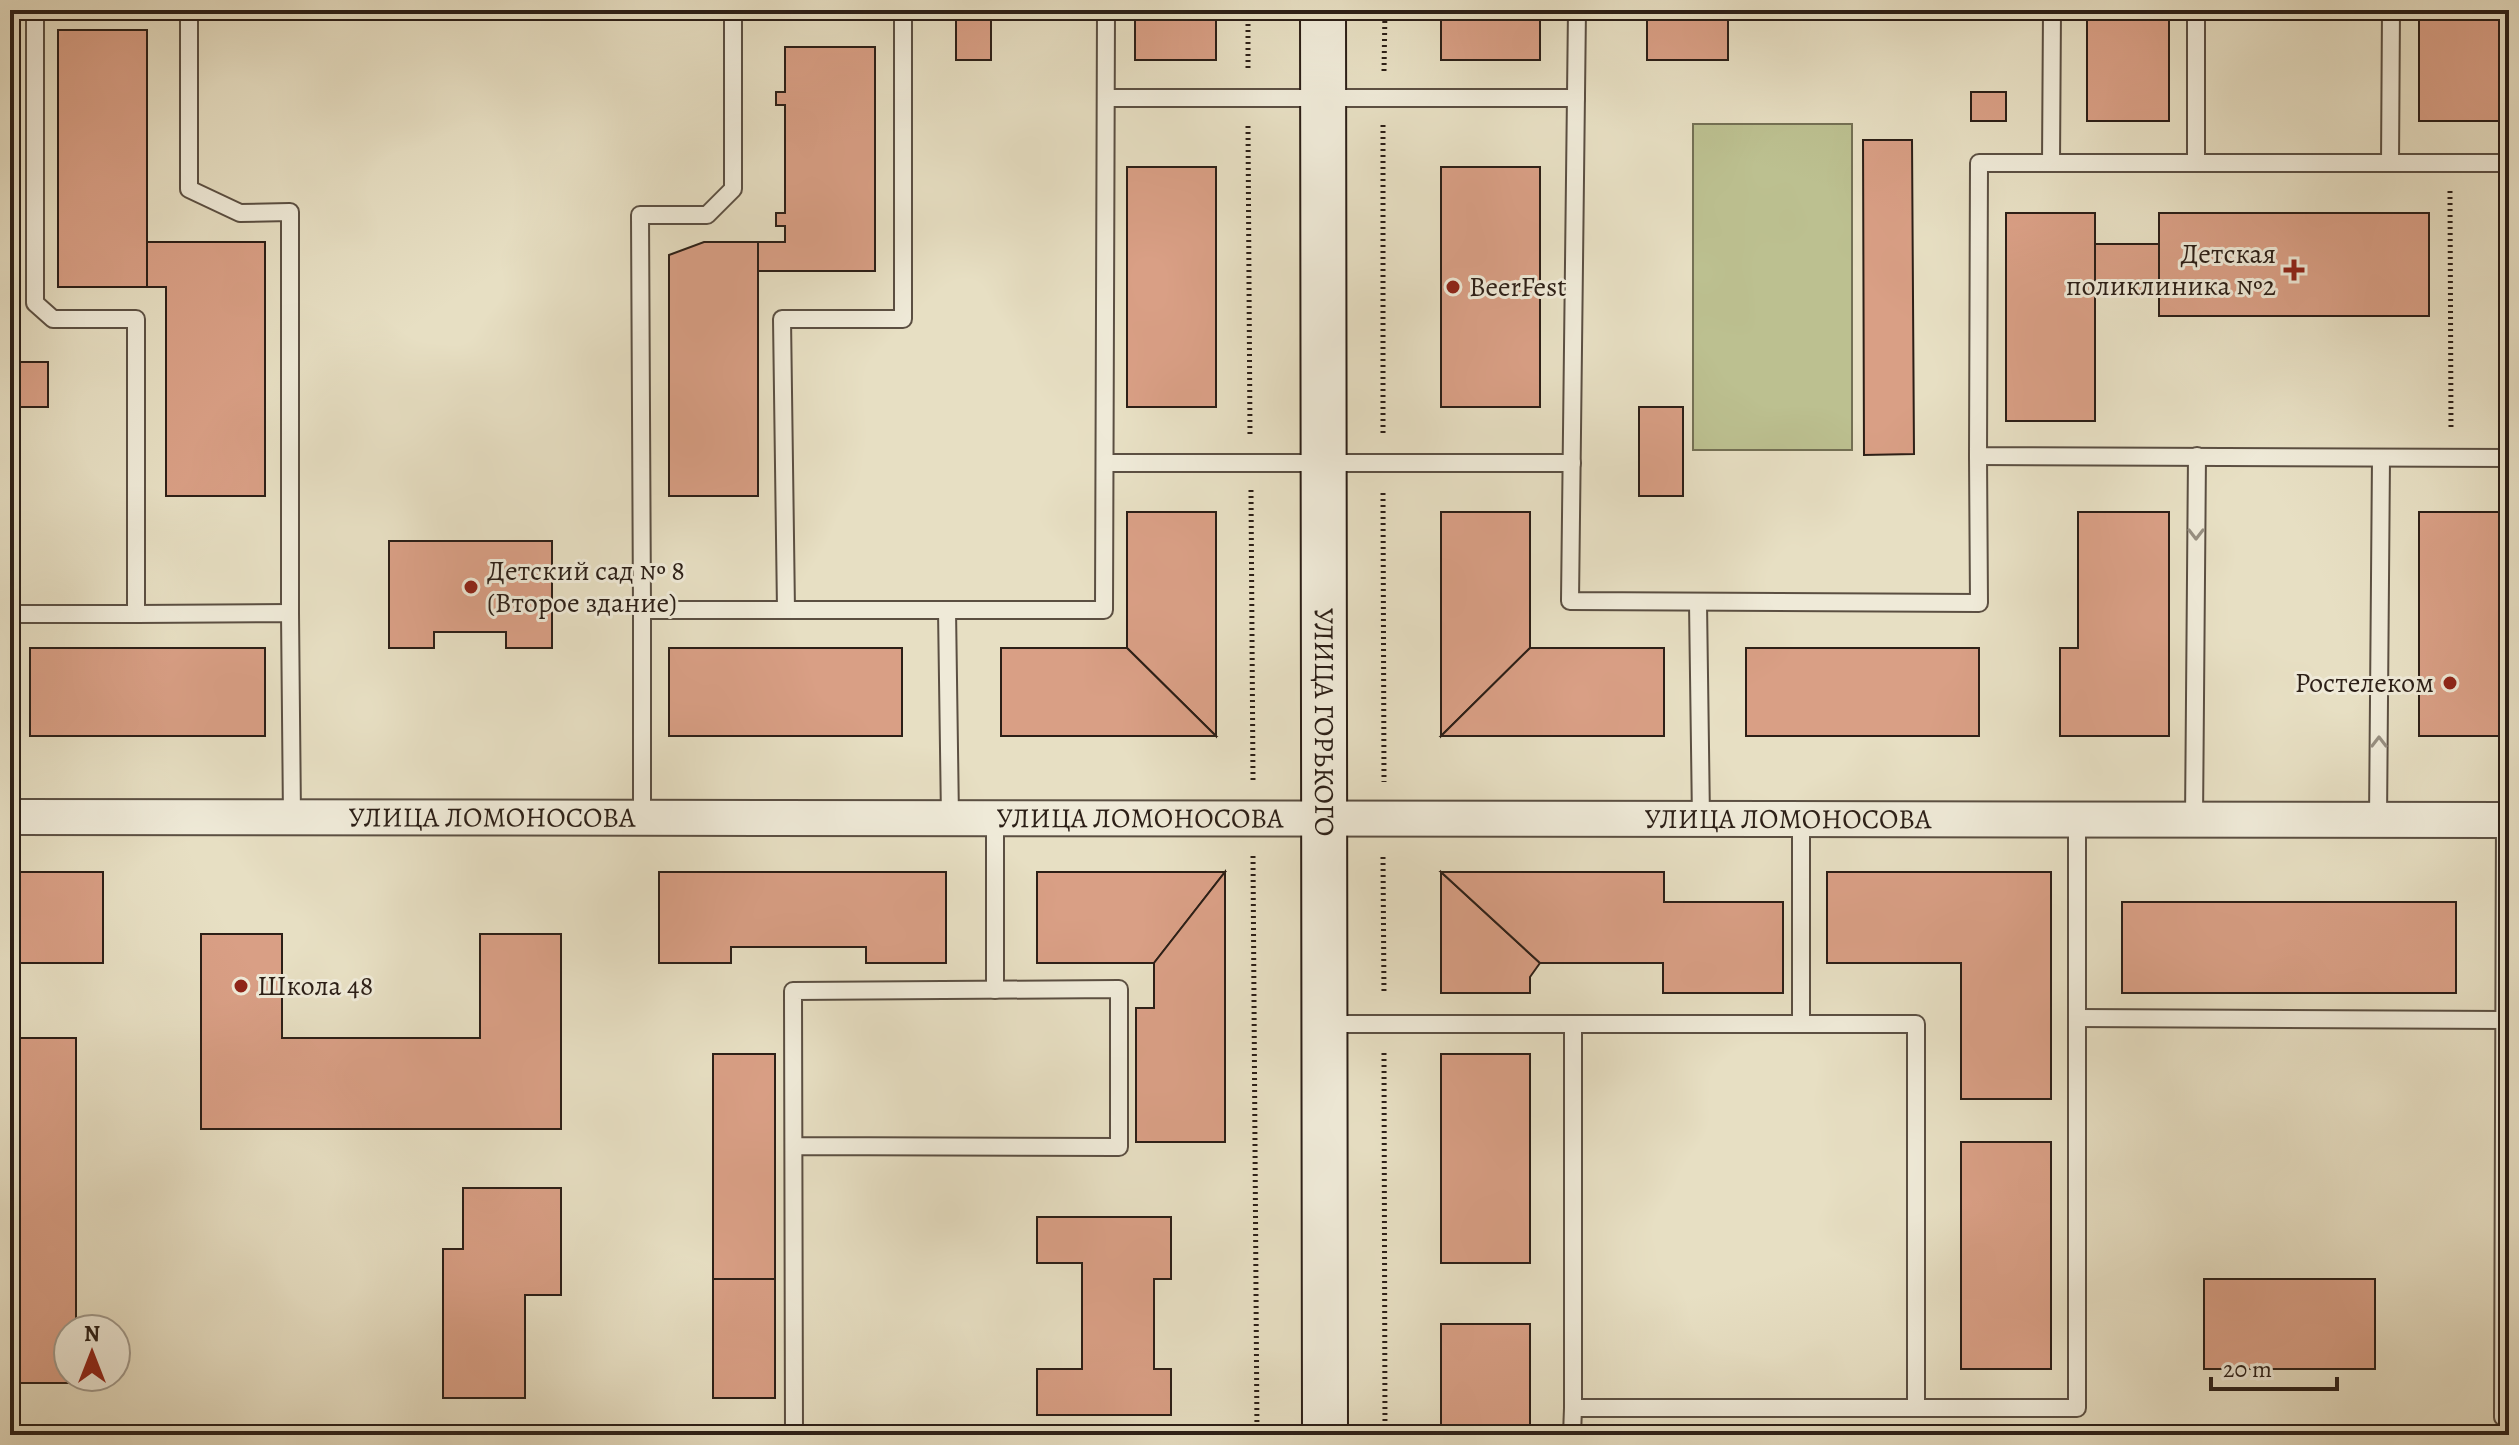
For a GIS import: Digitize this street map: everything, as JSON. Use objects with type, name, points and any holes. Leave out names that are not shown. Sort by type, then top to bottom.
[{"type":"street","name":"УЛИЦА ГОРЬКОГО","points":[[1323,10],[1325,1435]]},
{"type":"street","name":"УЛИЦА ЛОМОНОСОВА","points":[[10,817],[2507,820]]},
{"type":"lane","points":[[35,10],[35,303],[53,319],[136,319],[136,614]]},
{"type":"lane","points":[[189,10],[189,189],[240,213],[290,212],[292,817]]},
{"type":"lane","points":[[642,819],[640,215],[707,215],[733,189],[733,10]]},
{"type":"lane","points":[[786,610],[782,319],[903,319],[903,10]]},
{"type":"lane","points":[[642,610],[1104,610],[1106,10]]},
{"type":"lane","points":[[1577,10],[1570,601],[1979,603],[1979,163],[2509,163]]},
{"type":"lane","points":[[2051,163],[2052,10]]},
{"type":"lane","points":[[2196,10],[2196,163]]},
{"type":"lane","points":[[2390,163],[2391,10]]},
{"type":"lane","points":[[1106,98],[1576,98]]},
{"type":"lane","points":[[1978,456],[2509,458]]},
{"type":"lane","points":[[2194,820],[2197,456]]},
{"type":"lane","points":[[2378,820],[2381,458]]},
{"type":"lane","points":[[1105,463],[1572,463]]},
{"type":"lane","points":[[1698,603],[1701,819]]},
{"type":"lane","points":[[947,610],[950,818]]},
{"type":"lane","points":[[10,614],[290,613]]},
{"type":"lane","points":[[1801,819],[1801,1024]]},
{"type":"lane","points":[[995,820],[995,990]]},
{"type":"lane","points":[[1573,1408],[2077,1408],[2077,820]]},
{"type":"lane","points":[[2507,820],[2503,1417],[2509,1420]]},
{"type":"lane","points":[[794,1146],[1119,1147],[1119,989],[793,991],[794,1435]]},
{"type":"lane","points":[[2077,1018],[2505,1020]]},
{"type":"lane","points":[[1324,1024],[1916,1024],[1916,1408]]},
{"type":"lane","points":[[1572,1435],[1573,1024]]},
{"type":"path","points":[[1248,10],[1253,782]]},
{"type":"path","points":[[1383,782],[1385,10]]},
{"type":"path","points":[[2450,163],[2452,458]]},
{"type":"path","points":[[1253,853],[1257,1435]]},
{"type":"path","points":[[1383,853],[1385,1435]]},
{"type":"green space","points":[[1693,124],[1852,124],[1852,450],[1693,450]]},
{"type":"building","points":[[956,10],[991,10],[991,60],[956,60]]},
{"type":"building","points":[[1135,10],[1216,10],[1216,60],[1135,60]]},
{"type":"building","points":[[1441,10],[1540,10],[1540,60],[1441,60]]},
{"type":"building","points":[[2087,10],[2169,10],[2169,121],[2087,121]]},
{"type":"building","points":[[2419,10],[2509,10],[2509,121],[2419,121]]},
{"type":"building","points":[[1647,14],[1728,14],[1728,60],[1647,60]]},
{"type":"building","points":[[58,30],[147,30],[147,287],[58,287]]},
{"type":"building","points":[[785,47],[875,47],[875,271],[758,271],[758,242],[785,242],[785,226],[776,226],[776,213],[785,213],[785,105],[776,105],[776,92],[785,92]]},
{"type":"building","points":[[1971,92],[2006,92],[2006,121],[1971,121]]},
{"type":"building","points":[[1863,140],[1912,140],[1914,454],[1864,455]]},
{"type":"building","points":[[1127,167],[1216,167],[1216,407],[1127,407]]},
{"type":"building","points":[[1441,167],[1540,167],[1540,407],[1441,407]]},
{"type":"building","points":[[2006,213],[2095,213],[2095,421],[2006,421]]},
{"type":"building","name":"Детская поликлиника №2","points":[[2159,213],[2429,213],[2429,316],[2159,316]]},
{"type":"building","points":[[2500,229],[2509,229],[2509,278],[2501,278]]},
{"type":"building","points":[[147,242],[265,242],[265,496],[166,496],[166,287],[147,287]]},
{"type":"building","points":[[704,242],[758,242],[758,496],[669,496],[669,255]]},
{"type":"building","points":[[2095,244],[2159,244],[2159,295],[2095,295]]},
{"type":"building","points":[[13,362],[48,362],[48,407],[13,407]]},
{"type":"building","points":[[2500,364],[2509,364],[2509,413],[2501,413]]},
{"type":"building","points":[[1639,407],[1683,407],[1683,496],[1639,496]]},
{"type":"building","points":[[1127,512],[1216,512],[1216,736],[1127,648]]},
{"type":"building","points":[[1441,512],[1530,512],[1530,648],[1441,736]]},
{"type":"building","points":[[2078,512],[2169,512],[2169,736],[2060,736],[2060,648],[2078,648]]},
{"type":"building","points":[[2419,512],[2509,512],[2509,736],[2419,736]]},
{"type":"building","name":"Детский сад № 8 (Второе здание)","points":[[389,541],[552,541],[552,648],[506,648],[506,632],[434,632],[434,648],[389,648]]},
{"type":"building","points":[[30,648],[265,648],[265,736],[30,736]]},
{"type":"building","points":[[669,648],[902,648],[902,736],[669,736]]},
{"type":"building","points":[[1001,648],[1127,648],[1216,736],[1001,736]]},
{"type":"building","points":[[1530,648],[1664,648],[1664,736],[1441,736]]},
{"type":"building","points":[[1746,648],[1979,648],[1979,736],[1746,736]]},
{"type":"building","points":[[10,872],[103,872],[103,963],[10,963]]},
{"type":"building","points":[[659,872],[946,872],[946,963],[866,963],[866,947],[731,947],[731,963],[659,963]]},
{"type":"building","points":[[1037,872],[1225,872],[1154,963],[1037,963]]},
{"type":"building","points":[[1225,872],[1225,1142],[1136,1142],[1136,1008],[1154,1008],[1154,963]]},
{"type":"building","points":[[1441,872],[1540,963],[1530,977],[1530,993],[1441,993]]},
{"type":"building","points":[[1441,872],[1664,872],[1664,902],[1783,902],[1783,993],[1663,993],[1663,963],[1540,963]]},
{"type":"building","points":[[1827,872],[2051,872],[2051,1099],[1961,1099],[1961,963],[1827,963]]},
{"type":"building","points":[[2122,902],[2456,902],[2456,993],[2122,993]]},
{"type":"building","name":"Школа 48","points":[[201,934],[282,934],[282,1038],[480,1038],[480,934],[561,934],[561,1129],[201,1129]]},
{"type":"building","points":[[10,1038],[76,1038],[76,1313],[52,1313],[52,1383],[10,1383]]},
{"type":"building","points":[[713,1054],[775,1054],[775,1279],[713,1279]]},
{"type":"building","points":[[1441,1054],[1530,1054],[1530,1263],[1441,1263]]},
{"type":"building","points":[[1961,1142],[2051,1142],[2051,1369],[1961,1369]]},
{"type":"building","points":[[463,1188],[561,1188],[561,1295],[525,1295],[525,1398],[443,1398],[443,1249],[463,1249]]},
{"type":"building","points":[[1037,1217],[1171,1217],[1171,1279],[1154,1279],[1154,1369],[1171,1369],[1171,1415],[1037,1415],[1037,1369],[1082,1369],[1082,1263],[1037,1263]]},
{"type":"building","points":[[713,1279],[775,1279],[775,1398],[713,1398]]},
{"type":"building","points":[[2204,1279],[2375,1279],[2375,1369],[2204,1369]]},
{"type":"building","points":[[1441,1324],[1530,1324],[1530,1435],[1441,1435]]},
{"type":"place","name":"Детская поликлиника №2","points":[[2294,270]]},
{"type":"place","name":"BeerFest","points":[[1453,287]]},
{"type":"place","name":"Детский сад № 8 (Второе здание)","points":[[471,587]]},
{"type":"place","name":"Ростелеком","points":[[2450,683]]},
{"type":"place","name":"Школа 48","points":[[241,986]]}]
